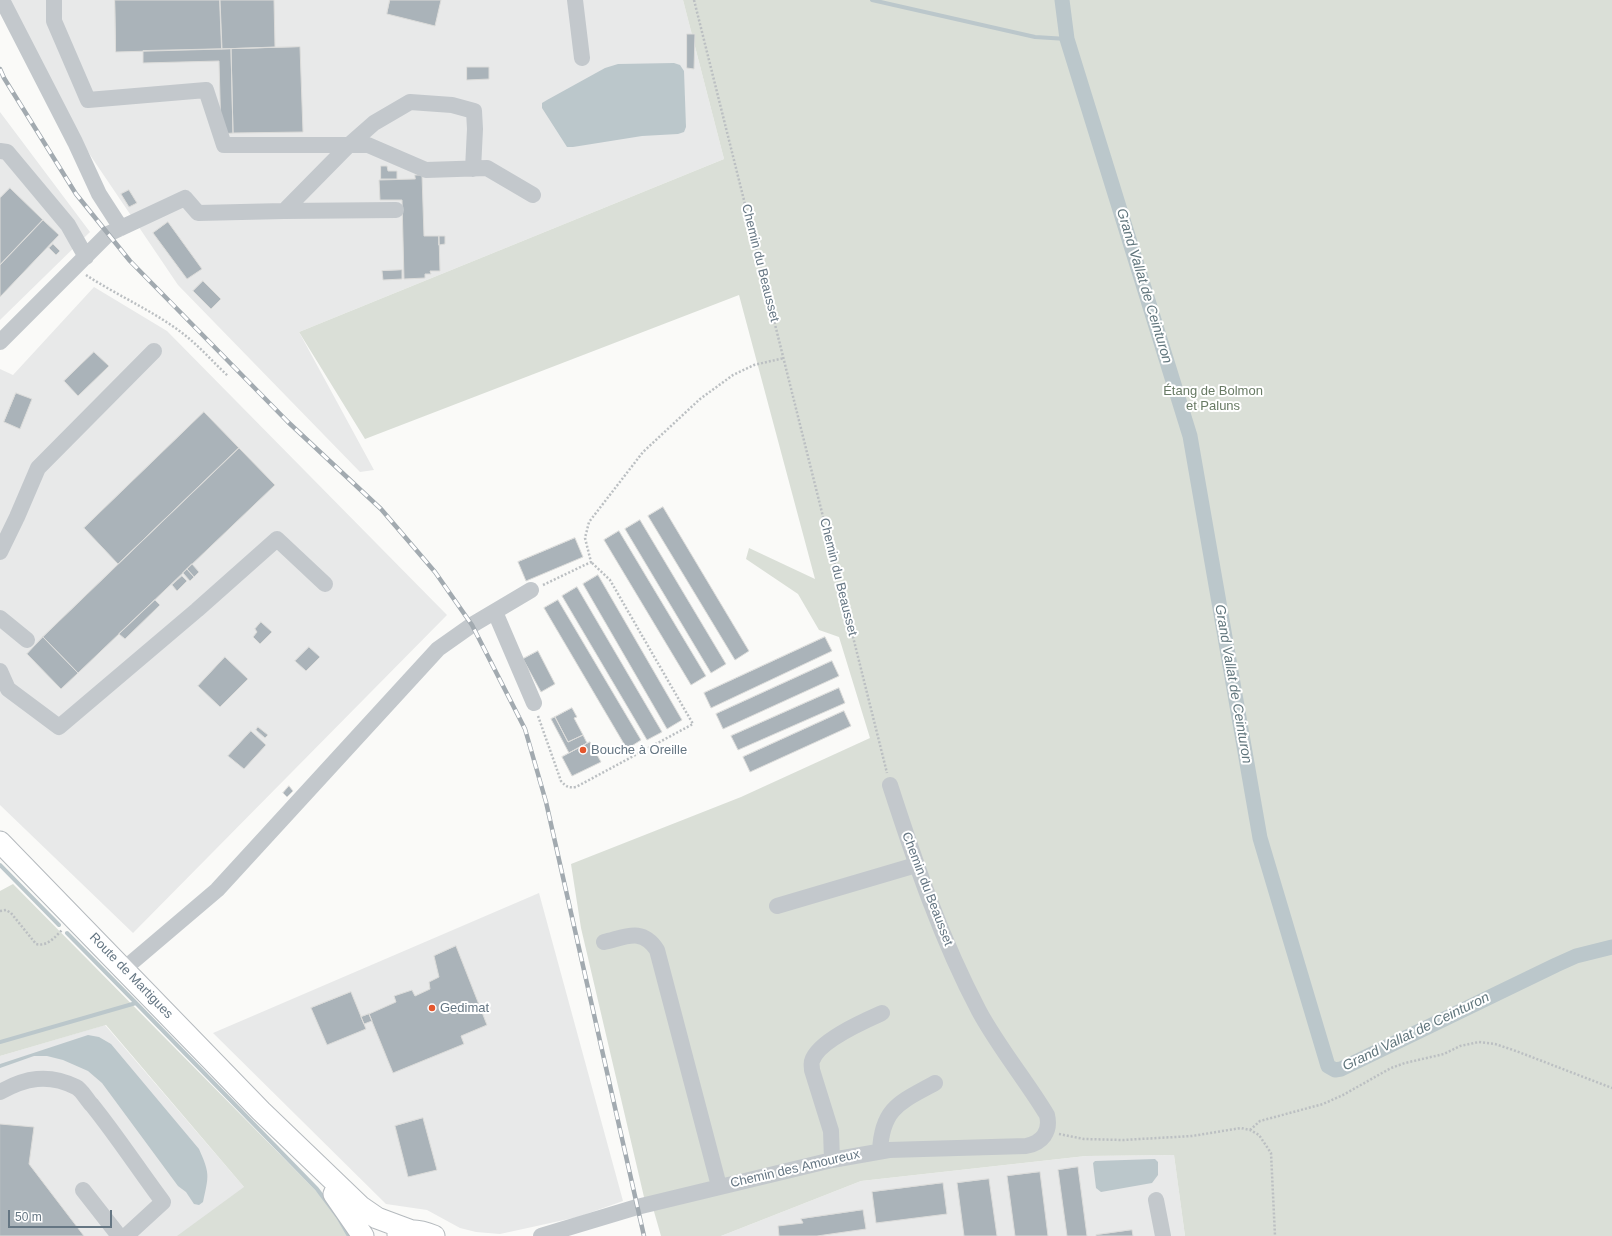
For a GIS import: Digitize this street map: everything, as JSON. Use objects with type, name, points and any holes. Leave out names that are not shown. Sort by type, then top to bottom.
[{"type":"main road","name":"Route de Martigues","points":[[0,842],[261,1111],[361,1207],[403,1233],[424,1232],[434,1236]]},
{"type":"main road","name":"Route de Martigues","points":[[261,1111],[338,1199],[363,1236]]},
{"type":"street","points":[[2,0],[75,142],[99,194],[121,228]]},
{"type":"street","points":[[54,0],[54,21],[88,100],[206,90],[224,145],[368,145],[426,170],[487,168],[533,195]]},
{"type":"street","points":[[574,0],[582,58]]},
{"type":"street","points":[[284,210],[349,145],[374,123],[410,102],[452,105],[474,111],[473,169]]},
{"type":"street","points":[[0,151],[7,152],[68,225],[81,262]]},
{"type":"street","points":[[0,342],[108,234],[185,198],[198,214],[284,210],[396,210]]},
{"type":"street","points":[[0,552],[38,468],[154,351]]},
{"type":"street","points":[[0,670],[8,689],[59,727],[197,610],[277,539],[325,584]]},
{"type":"street","points":[[124,969],[217,890],[438,649],[494,612],[531,590]]},
{"type":"street","points":[[494,612],[534,703]]},
{"type":"street","points":[[0,618],[27,640]]},
{"type":"street","name":"Chemin du Beausset","points":[[890,785],[916,865],[950,951],[979,1012],[1008,1060],[1048,1116],[1048,1128]]},
{"type":"street","points":[[778,906],[916,865]]},
{"type":"street","points":[[604,942],[636,935],[645,937],[657,950],[719,1186]]},
{"type":"street","points":[[832,1160],[832,1131],[812,1070],[812,1061],[821,1048],[850,1028],[882,1013]]},
{"type":"street","points":[[0,1092],[11,1086],[36,1078],[60,1081],[77,1088],[97,1112],[163,1202],[126,1236]]},
{"type":"street","points":[[880,1151],[880,1136],[894,1107],[936,1083]]},
{"type":"street","name":"Chemin des Amoureux","points":[[541,1236],[637,1207],[719,1186],[832,1160],[880,1151],[1026,1146],[1041,1140],[1046,1134],[1048,1128]]},
{"type":"street","points":[[82,1190],[119,1236]]},
{"type":"street","points":[[1156,1200],[1163,1236]]},
{"type":"path","name":"Chemin du Beausset","points":[[694,0],[890,785]]},
{"type":"path","points":[[81,262],[85,274],[108,290],[165,322],[186,336],[228,376]]},
{"type":"path","points":[[534,703],[561,781],[570,788],[576,787],[693,724],[610,580],[591,562],[585,538],[590,522],[643,452],[700,399],[733,375],[754,365],[784,358]]},
{"type":"path","points":[[531,590],[591,562]]},
{"type":"path","points":[[0,911],[6,910],[11,913],[36,944],[41,945],[46,945],[75,918]]},
{"type":"path","points":[[1250,1130],[1260,1121],[1323,1104],[1343,1095],[1391,1068],[1405,1063],[1438,1056],[1460,1046],[1479,1042],[1495,1044],[1516,1051],[1612,1088]]},
{"type":"path","points":[[1048,1128],[1062,1135],[1072,1137],[1124,1140],[1192,1136],[1241,1128],[1250,1130],[1259,1135],[1265,1142],[1271,1154],[1275,1236]]},
{"type":"shaded area","points":[[8,0],[683,0],[724,159],[299,332],[374,470],[360,472],[178,285],[84,146]]},
{"type":"shaded area","points":[[674,63],[680,65],[684,71],[686,127],[684,132],[678,134],[642,136],[567,147],[542,108],[542,103],[605,68],[618,64]]},
{"type":"shaded area","points":[[0,112],[90,232],[0,320]]},
{"type":"shaded area","points":[[94,287],[167,331],[447,615],[133,933],[0,805],[0,369],[13,375]]},
{"type":"shaded area","points":[[539,893],[623,1201],[578,1217],[500,1234],[476,1232],[460,1228],[427,1210],[386,1204],[213,1033]]},
{"type":"shaded area","points":[[105,1025],[244,1187],[283,1236],[0,1236],[0,1056]]},
{"type":"shaded area","points":[[88,1035],[99,1037],[111,1044],[199,1149],[207,1170],[207,1180],[203,1202],[199,1205],[194,1204],[186,1192],[178,1186],[102,1083],[88,1071],[63,1060],[47,1056],[34,1056],[0,1068],[0,1064]]},
{"type":"shaded area","points":[[1174,1155],[1185,1236],[721,1236],[861,1181],[1086,1156]]},
{"type":"shaded area","points":[[1155,1159],[1158,1162],[1158,1175],[1152,1183],[1101,1192],[1096,1188],[1093,1163],[1095,1161]]},
{"type":"green space","name":"Étang de Bolmon et Paluns","points":[[683,0],[1612,0],[1612,1236],[1185,1236],[1174,1155],[1086,1156],[861,1181],[721,1236],[661,1236],[653,1208],[644,1197],[581,928],[571,864],[741,797],[870,738],[839,637],[819,630],[798,594],[746,559],[749,548],[815,579],[739,295],[365,439],[299,332],[724,159]]},
{"type":"green space","points":[[13,884],[336,1211],[355,1236],[177,1236],[244,1187],[106,1025],[0,1056],[0,891]]},
{"type":"building","points":[[115,0],[220,0],[222,49],[116,52]]},
{"type":"building","points":[[220,0],[274,0],[275,47],[222,49]]},
{"type":"building","points":[[390,0],[441,0],[435,26],[387,14]]},
{"type":"building","points":[[687,34],[695,34],[694,69],[687,68]]},
{"type":"building","points":[[300,47],[303,132],[233,133],[231,49]]},
{"type":"building","points":[[231,49],[233,133],[221,134],[219,61],[143,63],[143,51]]},
{"type":"building","points":[[467,67],[489,67],[489,79],[467,80]]},
{"type":"building","points":[[381,166],[387,166],[388,171],[397,171],[397,179],[381,179]]},
{"type":"building","points":[[415,175],[422,175],[424,236],[439,236],[440,271],[430,271],[431,274],[425,274],[425,278],[404,279],[402,200],[380,200],[379,180],[415,179]]},
{"type":"building","points":[[10,188],[43,220],[0,265],[0,198]]},
{"type":"building","points":[[129,190],[137,203],[129,207],[121,194]]},
{"type":"building","points":[[43,220],[59,235],[0,297],[0,265]]},
{"type":"building","points":[[168,222],[202,269],[187,279],[153,233]]},
{"type":"building","points":[[439,236],[445,236],[445,244],[439,245]]},
{"type":"building","points":[[53,244],[60,251],[56,255],[49,248]]},
{"type":"building","points":[[402,270],[402,279],[383,280],[382,271]]},
{"type":"building","points":[[203,281],[221,299],[211,309],[193,291]]},
{"type":"building","points":[[94,352],[109,366],[78,396],[64,381]]},
{"type":"building","points":[[16,393],[32,399],[20,429],[4,422]]},
{"type":"building","points":[[204,412],[239,448],[118,564],[84,528]]},
{"type":"building","points":[[239,448],[275,485],[78,673],[43,637]]},
{"type":"building","points":[[663,507],[749,651],[735,660],[648,516]]},
{"type":"building","points":[[640,520],[726,664],[711,673],[625,529]]},
{"type":"building","points":[[619,531],[706,676],[691,685],[604,540]]},
{"type":"building","points":[[575,538],[583,557],[526,581],[518,562]]},
{"type":"building","points":[[192,564],[199,572],[194,577],[187,569]]},
{"type":"building","points":[[187,569],[194,577],[190,581],[183,573]]},
{"type":"building","points":[[598,575],[682,720],[667,729],[583,584]]},
{"type":"building","points":[[182,576],[187,581],[177,591],[172,585]]},
{"type":"building","points":[[577,587],[662,732],[647,740],[562,596]]},
{"type":"building","points":[[155,600],[160,605],[125,639],[119,634]]},
{"type":"building","points":[[558,600],[641,740],[627,749],[544,608]]},
{"type":"building","points":[[261,622],[272,632],[260,644],[253,637],[257,632],[255,629]]},
{"type":"building","points":[[43,637],[78,673],[61,689],[27,654]]},
{"type":"building","points":[[825,637],[832,651],[711,708],[704,693]]},
{"type":"building","points":[[309,647],[320,657],[306,671],[295,661]]},
{"type":"building","points":[[538,651],[555,684],[541,692],[523,659]]},
{"type":"building","points":[[225,657],[248,679],[220,707],[198,686]]},
{"type":"building","points":[[832,661],[839,676],[723,729],[716,714]]},
{"type":"building","points":[[839,688],[845,703],[738,750],[731,736]]},
{"type":"building","points":[[572,708],[577,717],[574,718],[583,735],[568,742],[555,717]]},
{"type":"building","points":[[844,711],[851,726],[750,772],[743,757]]},
{"type":"building","points":[[555,717],[568,742],[583,735],[587,743],[569,753],[551,719]]},
{"type":"building","points":[[258,727],[268,735],[265,738],[256,730]]},
{"type":"building","points":[[251,731],[266,745],[244,769],[228,756]]},
{"type":"building","points":[[590,742],[601,762],[572,776],[562,757]]},
{"type":"building","points":[[289,786],[293,791],[287,797],[283,793]]},
{"type":"building","name":"Gedimat","points":[[456,946],[487,1025],[461,1036],[464,1044],[393,1073],[369,1014],[396,1002],[394,996],[412,990],[415,996],[430,989],[429,982],[439,977],[434,956]]},
{"type":"building","points":[[351,992],[366,1029],[327,1045],[311,1008]]},
{"type":"building","points":[[369,1014],[372,1021],[364,1024],[361,1017]]},
{"type":"building","points":[[423,1118],[437,1170],[408,1177],[395,1126]]},
{"type":"building","points":[[0,1124],[34,1127],[29,1164],[84,1236],[0,1236]]},
{"type":"building","points":[[1078,1167],[1087,1236],[1067,1236],[1058,1170]]},
{"type":"building","points":[[1040,1172],[1048,1236],[1015,1236],[1007,1176]]},
{"type":"building","points":[[989,1179],[997,1236],[964,1236],[957,1183]]},
{"type":"building","points":[[943,1183],[947,1214],[876,1223],[872,1192]]},
{"type":"building","points":[[863,1210],[866,1229],[817,1236],[779,1236],[778,1226],[803,1223],[801,1219]]},
{"type":"building","points":[[1132,1230],[1133,1236],[1096,1236],[1096,1235]]},
{"type":"waterway","points":[[872,0],[1035,37],[1067,39]]},
{"type":"waterway","name":"Grand Vallat de Ceinturon","points":[[1062,0],[1067,39],[1190,436],[1260,838],[1328,1066],[1335,1070],[1341,1069],[1556,965],[1576,956],[1612,947]]},
{"type":"waterway","points":[[0,865],[59,925]]},
{"type":"waterway","points":[[67,933],[136,1003]]},
{"type":"waterway","points":[[0,1042],[136,1003],[317,1189],[338,1217],[349,1236]]},
{"type":"railway","points":[[0,69],[4,78],[76,194],[130,261],[288,422],[381,509],[435,572],[472,625],[525,729],[546,802],[644,1236]]},
{"type":"place","name":"Bouche à Oreille","points":[[583,750]]},
{"type":"place","name":"Gedimat","points":[[432,1008]]}]
